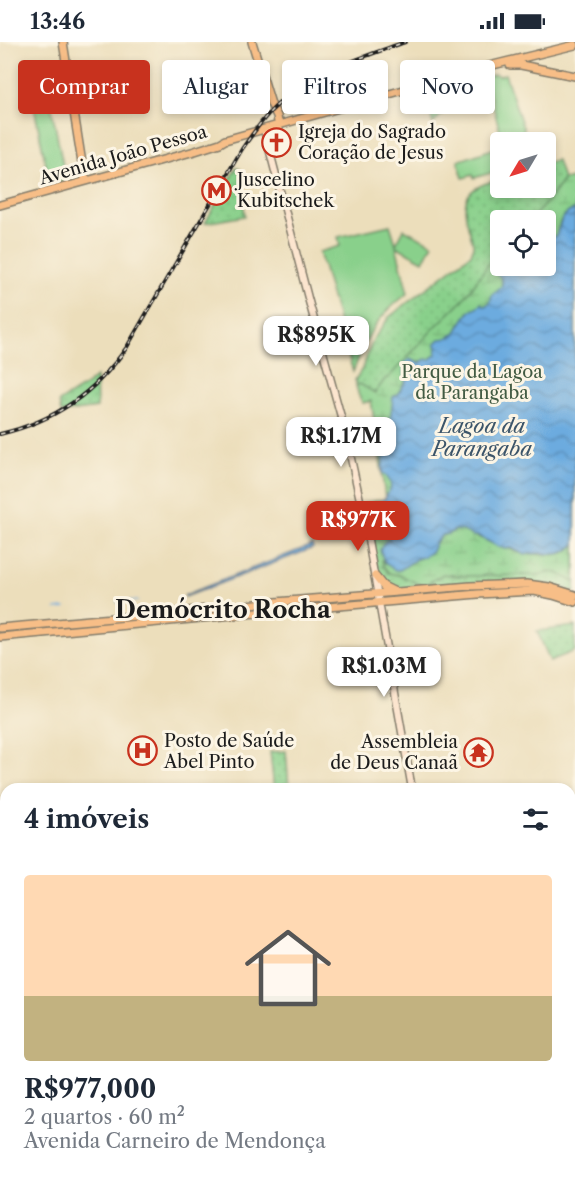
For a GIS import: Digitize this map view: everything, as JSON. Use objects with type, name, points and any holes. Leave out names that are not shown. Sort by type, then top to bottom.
[{"type":"main road","points":[[63,42],[84,176],[88,180]]},
{"type":"main road","points":[[252,42],[279,127]]},
{"type":"main road","name":"Avenida João Pessoa","points":[[279,127],[489,66],[575,45]]},
{"type":"main road","points":[[527,66],[526,61],[544,54]]},
{"type":"main road","name":"Avenida João Pessoa","points":[[0,205],[225,140],[510,65],[516,64],[575,76]]},
{"type":"main road","points":[[264,131],[345,431],[375,576],[411,783]]},
{"type":"main road","points":[[375,576],[383,586],[397,593]]},
{"type":"main road","points":[[0,628],[470,586],[526,584],[549,587],[575,595]]},
{"type":"main road","points":[[0,637],[478,594],[534,591],[575,602]]},
{"type":"green space","points":[[495,74],[498,76],[505,74],[525,132],[500,132],[495,113]]},
{"type":"green space","points":[[35,114],[53,114],[66,181],[50,185]]},
{"type":"green space","points":[[430,114],[442,114],[433,124]]},
{"type":"green space","points":[[490,150],[490,173],[474,178],[473,175],[463,178],[458,161]]},
{"type":"green space","name":"Lagoa da Parangaba","points":[[557,160],[563,180],[575,178],[575,592],[548,584],[398,589],[385,586],[378,575],[365,503],[385,499],[371,401],[363,403],[355,380],[362,369],[373,340],[389,317],[471,254],[473,243],[465,205],[471,192],[490,182],[490,198],[556,198]]},
{"type":"green space","points":[[236,168],[240,169],[245,216],[205,223]]},
{"type":"green space","points":[[575,178],[575,209],[563,216],[556,236],[556,210],[539,210],[550,198],[556,198],[556,189],[563,180]]},
{"type":"green space","points":[[390,225],[396,244],[404,229],[433,244],[423,261],[396,246],[408,293],[380,319],[363,347],[353,372],[319,252],[340,246],[338,237]]},
{"type":"green space","points":[[490,262],[490,276],[500,276],[502,285],[492,294],[490,303],[478,307],[461,323],[455,335],[437,347],[436,354],[429,360],[405,366],[406,381],[397,395],[393,397],[392,419],[386,436],[382,469],[371,401],[363,403],[356,386],[360,384],[375,393],[385,379],[463,300]]},
{"type":"green space","points":[[96,377],[97,408],[61,413],[59,402]]},
{"type":"green space","points":[[462,530],[505,549],[531,554],[563,553],[575,544],[575,582],[555,572],[537,575],[458,576],[443,574],[427,584],[418,584],[402,576],[389,573],[383,566],[382,559],[385,563],[400,570],[432,551],[442,535]]},
{"type":"green space","points":[[575,626],[575,651],[550,661],[537,631]]},
{"type":"green space","points":[[286,751],[289,783],[273,783],[270,752]]},
{"type":"water","name":"Lagoa da Parangaba","points":[[575,209],[575,544],[562,553],[525,555],[511,548],[505,549],[497,546],[462,530],[455,530],[442,535],[432,551],[425,556],[400,570],[395,570],[385,563],[380,550],[385,541],[390,540],[389,537],[384,538],[372,521],[382,520],[380,500],[385,499],[391,488],[389,480],[382,473],[383,464],[393,397],[397,395],[406,381],[405,363],[410,359],[419,363],[426,359],[429,360],[436,354],[435,344],[440,339],[455,334],[470,311],[481,303],[484,306],[490,303],[492,294],[502,285],[498,276],[556,276],[556,236],[560,223],[570,211]]},
{"type":"water","points":[[312,545],[313,548],[185,597],[185,595]]},
{"type":"waterway","points":[[117,602],[138,601]]},
{"type":"waterway","points":[[56,609],[65,608]]},
{"type":"railway","points":[[0,434],[56,413],[87,391],[115,363],[127,347],[242,149],[270,112],[300,87],[333,69],[405,42]]},
{"type":"place","name":"Igreja do Sagrado Coração de Jesus","points":[[277,142]]},
{"type":"place","name":"Juscelino Kubitschek","points":[[216,190]]},
{"type":"place","name":"Posto de Saúde Abel Pinto","points":[[143,751]]},
{"type":"place","name":"Assembleia de Deus Canaã","points":[[479,752]]},
{"type":"district","name":"Demócrito Rocha","points":[[223,610]]},
{"type":"park label","name":"Parque da Lagoa da Parangaba","points":[[472,382]]}]
